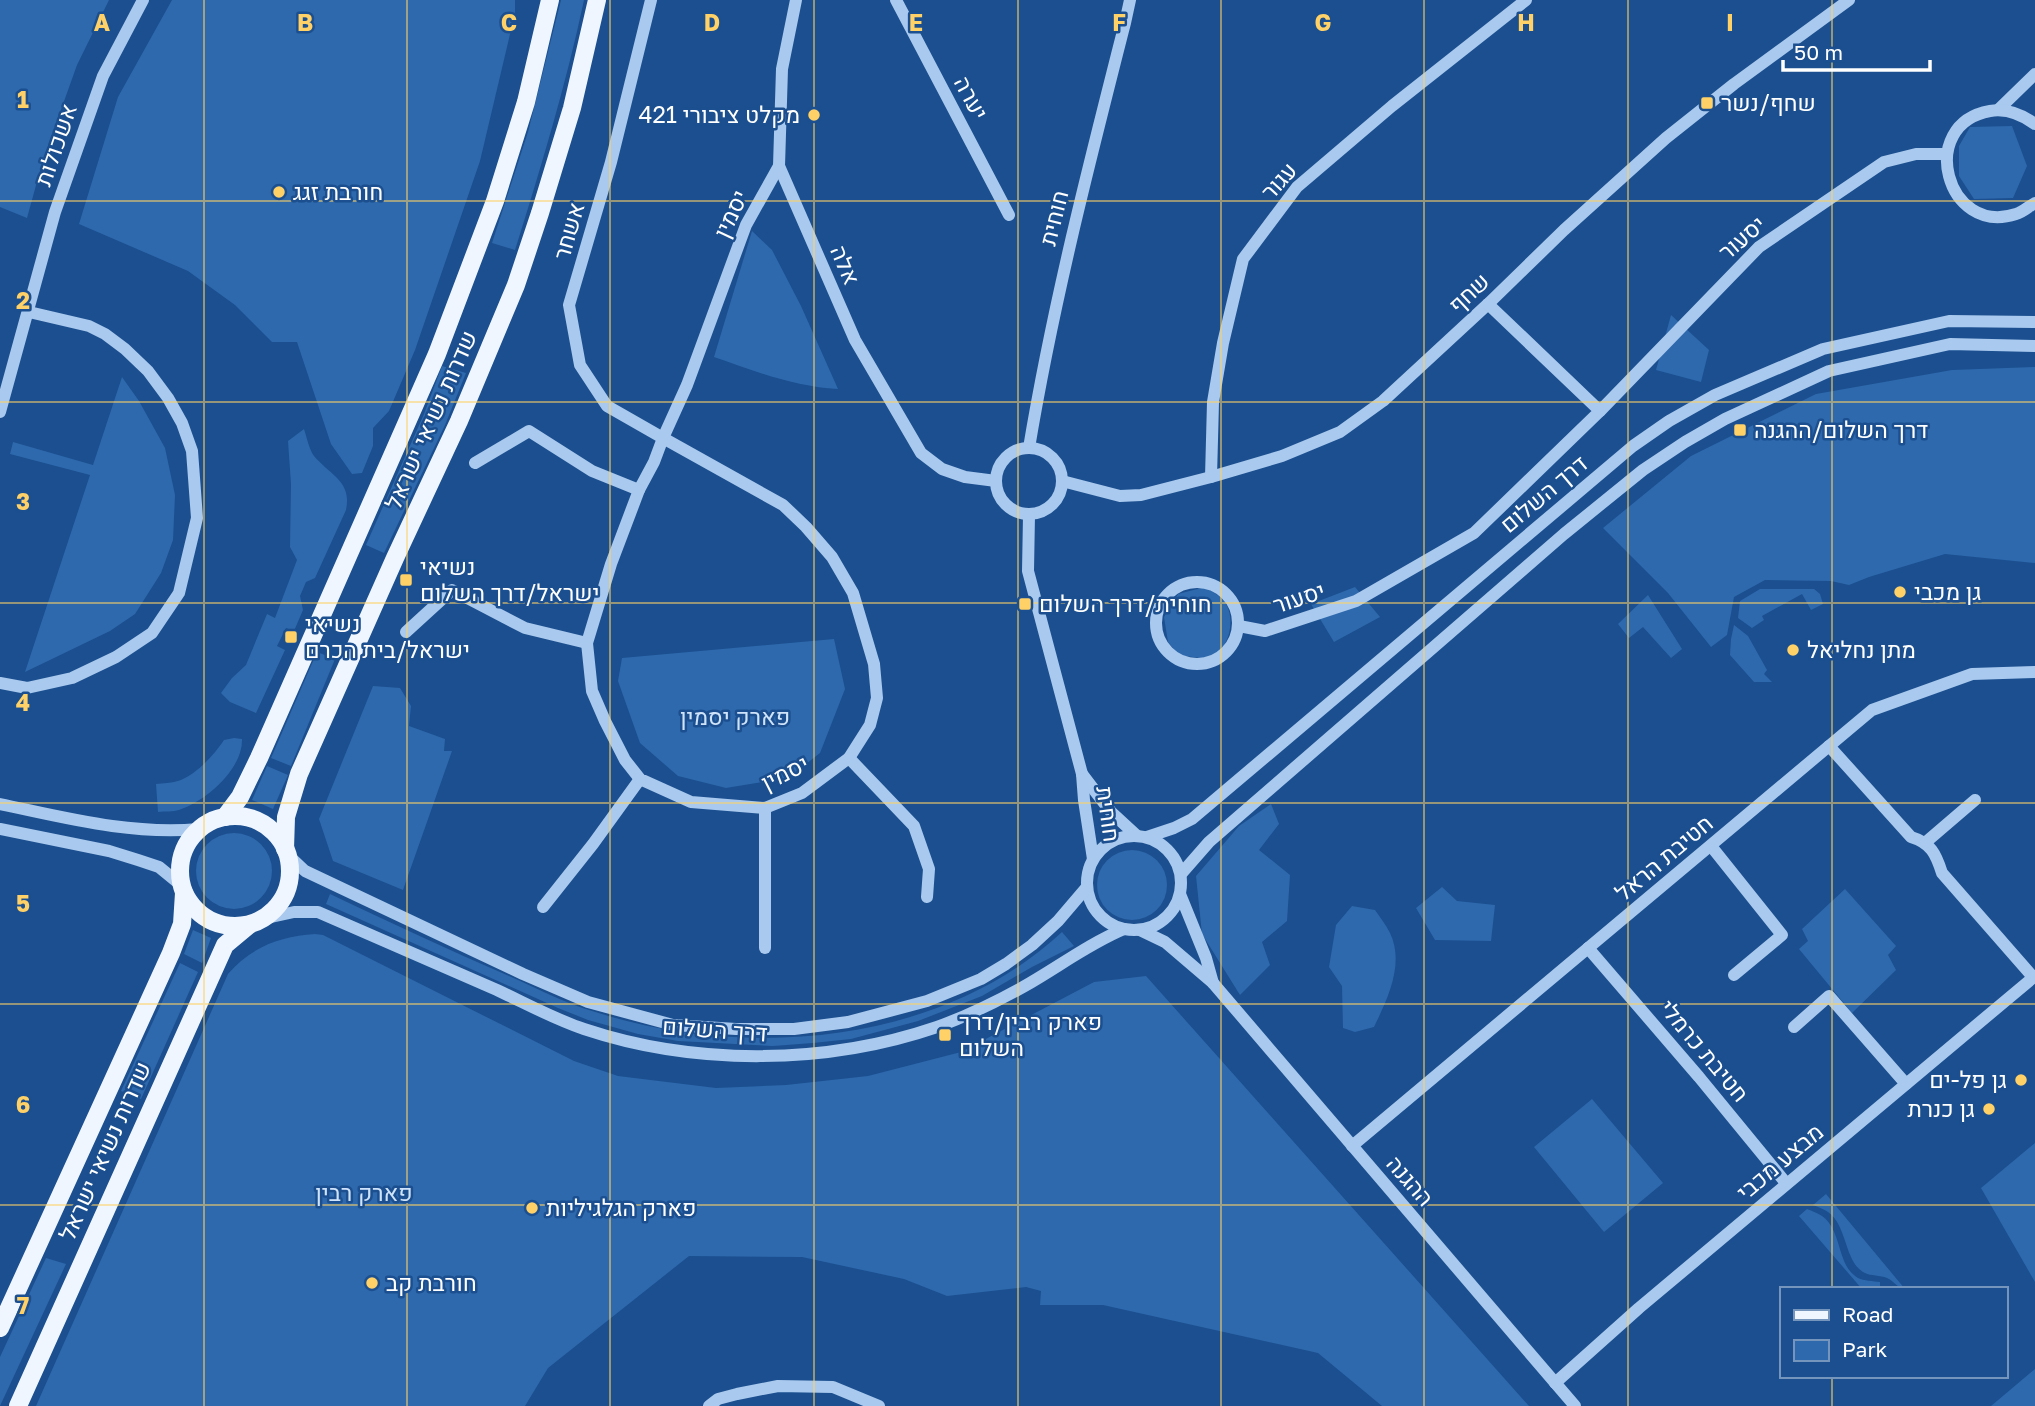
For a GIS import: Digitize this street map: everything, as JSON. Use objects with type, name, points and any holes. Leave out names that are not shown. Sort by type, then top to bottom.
[{"type":"main road","name":"שדרות נשיאי ישראל","points":[[286,851],[286,817],[299,774],[395,558],[460,421],[516,285],[572,108],[597,0]]},
{"type":"main road","name":"שדרות נשיאי ישראל","points":[[225,817],[240,797],[259,758],[437,354],[495,201],[526,102],[549,2]]},
{"type":"main road","points":[[245,817],[263,824],[278,837],[286,851],[290,873],[288,887],[273,911],[256,922],[236,927],[209,920],[198,913],[182,889],[179,872],[185,847],[199,829],[216,819],[245,817]]},
{"type":"main road","name":"שדרות נשיאי ישראל","points":[[0,1328],[171,953],[182,924],[182,889]]},
{"type":"main road","name":"שדרות נשיאי ישראל","points":[[18,1406],[225,945],[256,922]]},
{"type":"street","name":"אשכולות","points":[[0,412],[55,212],[103,76],[143,0]]},
{"type":"street","name":"אשחר","points":[[651,0],[611,162],[569,305],[580,365],[607,406],[663,438]]},
{"type":"street","name":"אלה","points":[[796,0],[782,69],[779,166],[855,340],[921,453],[942,469],[965,477],[996,481]]},
{"type":"street","name":"יערה","points":[[896,0],[1010,215]]},
{"type":"street","name":"חוחית","points":[[1029,448],[1043,363],[1067,253],[1130,0]]},
{"type":"street","name":"עגור","points":[[1211,477],[1213,402],[1223,343],[1243,259],[1297,187],[1392,106],[1526,0]]},
{"type":"street","name":"שחף","points":[[1062,481],[1120,496],[1141,495],[1282,456],[1340,432],[1383,401],[1666,138],[1734,84],[1849,0]]},
{"type":"street","points":[[1999,109],[2035,74]]},
{"type":"street","points":[[2035,124],[2022,114],[1999,109],[1981,113],[1966,121],[1951,141],[1946,163],[1949,182],[1962,201],[1977,212],[1994,216],[2018,214],[2035,202]]},
{"type":"street","name":"יסעור","points":[[1239,626],[1265,631],[1356,601],[1474,533],[1600,411],[1759,247],[1884,162],[1916,155],[1947,154]]},
{"type":"street","name":"יסמין","points":[[663,438],[783,505],[806,527],[832,557],[853,593],[874,664],[877,698],[870,725],[849,758],[802,793],[765,808],[691,802],[640,779],[625,760],[592,691],[587,643],[611,564],[639,490],[654,462],[663,438],[700,352],[746,225],[779,166]]},
{"type":"street","points":[[1489,304],[1600,411]]},
{"type":"street","points":[[0,683],[27,688],[72,678],[116,657],[152,633],[179,593],[197,518],[192,451],[168,398],[148,372],[125,349],[97,330],[29,312]]},
{"type":"street","name":"דרך השלום","points":[[1141,836],[1174,828],[1192,819],[1633,446],[1669,421],[1715,395],[1823,349],[1949,321],[2035,322]]},
{"type":"street","name":"דרך השלום","points":[[1181,874],[1209,842],[1564,534],[1643,470],[1685,442],[1725,419],[1829,371],[1950,344],[2035,346]]},
{"type":"street","points":[[475,463],[528,431],[592,471],[639,490]]},
{"type":"street","points":[[1029,448],[1048,454],[1056,462],[1062,481],[1061,492],[1056,501],[1049,508],[1029,515],[1009,508],[1002,501],[997,492],[996,481],[1002,462],[1010,454],[1029,448]]},
{"type":"street","name":"חוחית","points":[[1029,515],[1028,571],[1082,774],[1093,859]]},
{"type":"street","points":[[1195,581],[1215,585],[1227,593],[1236,606],[1239,626],[1233,643],[1224,655],[1209,663],[1195,665],[1177,659],[1168,652],[1159,639],[1156,625],[1158,608],[1166,596],[1181,584],[1195,581]]},
{"type":"street","points":[[406,632],[452,590],[525,628],[587,643]]},
{"type":"street","name":"חטיבת הראל","points":[[1352,1146],[1872,710],[1972,674],[2035,672]]},
{"type":"street","points":[[1829,746],[1911,836],[1926,842],[1942,873],[2034,976]]},
{"type":"street","points":[[849,758],[914,826],[929,869],[927,897]]},
{"type":"street","name":"חוחית","points":[[1082,774],[1111,812],[1141,836]]},
{"type":"street","points":[[542,907],[593,844],[640,779]]},
{"type":"street","points":[[1926,842],[1975,800]]},
{"type":"street","points":[[0,804],[113,827],[174,831],[199,829]]},
{"type":"street","points":[[765,808],[765,948]]},
{"type":"street","points":[[0,829],[109,851],[138,860],[159,867],[182,889]]},
{"type":"street","points":[[1123,836],[1141,836],[1159,842],[1169,850],[1181,874],[1180,894],[1170,914],[1161,922],[1140,930],[1124,929],[1098,914],[1087,887],[1088,872],[1093,859],[1111,841],[1123,836]]},
{"type":"street","points":[[1711,846],[1782,935],[1734,975]]},
{"type":"street","name":"דרך השלום","points":[[286,851],[305,871],[329,883],[588,1002],[673,1025],[736,1029],[794,1029],[848,1022],[938,997],[981,979],[1032,945],[1087,887]]},
{"type":"street","name":"ההגנה","points":[[1180,894],[1206,958],[1213,984]]},
{"type":"street","name":"דרך השלום","points":[[256,922],[294,912],[318,912],[583,1028],[666,1050],[792,1056],[849,1049],[936,1027],[984,1008],[1124,929]]},
{"type":"street","name":"ההגנה","points":[[1140,930],[1165,942],[1213,984],[1575,1406]]},
{"type":"street","name":"חטיבת כרמלי","points":[[1588,948],[1786,1183]]},
{"type":"street","name":"מבצע מכבי","points":[[1555,1383],[1786,1183],[2034,976]]},
{"type":"street","points":[[1794,1027],[1829,996],[1906,1084]]},
{"type":"street","points":[[709,1406],[718,1399],[778,1386],[833,1387],[879,1406]]},
{"type":"green space","points":[[0,0],[109,0],[77,65],[43,160],[27,218],[0,207]]},
{"type":"green space","name":"חורבת זגג","points":[[172,0],[515,0],[515,13],[480,161],[415,350],[389,411],[373,428],[373,446],[362,473],[352,474],[331,444],[297,342],[272,342],[235,305],[188,271],[79,224],[118,97]]},
{"type":"green space","points":[[561,0],[584,0],[544,157],[515,250],[492,243],[528,132]]},
{"type":"green space","points":[[2012,126],[2027,166],[2013,198],[1974,199],[1959,176],[1959,146],[1970,127]]},
{"type":"green space","points":[[752,231],[772,250],[801,306],[838,389],[790,382],[714,357]]},
{"type":"green space","points":[[1671,315],[1709,350],[1701,382],[1656,370]]},
{"type":"green space","points":[[442,366],[466,373],[445,425],[384,553],[366,545],[424,414]]},
{"type":"green space","points":[[2035,367],[2035,563],[1945,554],[1849,585],[1831,581],[1765,580],[1734,597],[1727,635],[1711,647],[1668,593],[1603,528],[1691,456],[1816,394],[1952,370]]},
{"type":"green space","points":[[122,377],[139,401],[165,448],[175,495],[173,540],[161,573],[135,614],[110,631],[25,672],[90,475],[10,454],[13,442],[93,465]]},
{"type":"green space","points":[[304,429],[314,456],[343,485],[347,500],[346,510],[315,578],[306,582],[300,596],[303,610],[294,631],[286,628],[277,646],[285,650],[256,713],[230,702],[221,693],[246,665],[267,614],[275,618],[297,560],[290,547],[291,484],[288,441]]},
{"type":"green space","points":[[1205,587],[1219,596],[1227,606],[1230,613],[1228,636],[1221,649],[1212,656],[1197,658],[1178,655],[1168,642],[1164,617],[1178,594]]},
{"type":"green space","points":[[1355,587],[1380,617],[1334,642],[1311,604]]},
{"type":"green space","points":[[1760,589],[1814,589],[1820,594],[1823,604],[1811,610],[1802,594],[1762,616],[1764,620],[1752,628],[1738,618],[1740,601]]},
{"type":"green space","points":[[1648,595],[1682,649],[1671,658],[1643,627],[1629,638],[1618,624]]},
{"type":"green space","points":[[1734,625],[1748,636],[1767,670],[1764,674],[1772,682],[1754,682],[1730,655]]},
{"type":"green space","name":"פארק יסמין","points":[[834,639],[845,689],[820,753],[788,778],[726,788],[678,776],[640,743],[618,681],[622,658]]},
{"type":"green space","points":[[317,652],[335,659],[291,766],[271,758]]},
{"type":"green space","points":[[373,686],[400,688],[411,706],[409,726],[445,739],[444,751],[452,751],[403,890],[333,861],[319,819]]},
{"type":"green space","points":[[242,739],[241,750],[230,772],[221,782],[190,806],[177,811],[158,812],[156,784],[175,782],[191,774],[204,764],[224,740]]},
{"type":"green space","points":[[267,766],[288,775],[273,809],[252,800]]},
{"type":"green space","points":[[1271,804],[1279,824],[1259,850],[1290,875],[1287,921],[1262,942],[1270,965],[1240,995],[1202,934],[1196,876],[1239,826]]},
{"type":"green space","points":[[234,833],[248,836],[261,844],[269,857],[272,871],[269,885],[261,898],[248,906],[234,909],[220,906],[207,898],[199,885],[196,871],[199,857],[207,844],[220,836]]},
{"type":"green space","points":[[1132,850],[1157,860],[1167,885],[1157,910],[1132,920],[1107,910],[1097,885],[1107,860]]},
{"type":"green space","points":[[1442,887],[1457,901],[1495,905],[1491,941],[1435,940],[1416,908]]},
{"type":"green space","points":[[1845,889],[1896,946],[1888,955],[1896,970],[1852,1013],[1799,949],[1808,941],[1802,929]]},
{"type":"green space","points":[[330,894],[581,1007],[651,1027],[713,1036],[776,1038],[839,1033],[900,1020],[959,999],[1013,970],[1062,932],[1074,946],[982,996],[918,1021],[851,1039],[773,1046],[678,1041],[638,1034],[588,1020],[558,1008],[326,904]]},
{"type":"green space","points":[[1352,906],[1375,910],[1390,933],[1396,957],[1392,982],[1374,1027],[1355,1032],[1343,1028],[1342,986],[1329,967],[1336,925]]},
{"type":"green space","points":[[193,930],[211,938],[202,963],[184,954]]},
{"type":"green space","name":"פארק רבין","points":[[323,935],[574,1061],[618,1076],[716,1088],[786,1085],[868,1076],[961,1052],[1094,982],[1146,976],[1529,1406],[1382,1406],[1318,1353],[1103,1305],[1040,1305],[1041,1291],[1026,1287],[947,1296],[904,1279],[802,1257],[689,1256],[548,1368],[525,1406],[36,1406],[228,974],[247,957],[267,945],[290,937]]},
{"type":"green space","points":[[180,963],[198,972],[141,1099],[121,1091]]},
{"type":"green space","points":[[1592,1099],[1663,1183],[1604,1232],[1534,1147]]},
{"type":"green space","points":[[2035,1143],[2035,1282],[1981,1188]]},
{"type":"green space","points":[[1826,1194],[1903,1287],[1858,1268],[1834,1218],[1813,1205]]},
{"type":"green space","points":[[1807,1209],[1829,1222],[1851,1272],[1860,1279],[1880,1282],[1880,1287],[1860,1287],[1799,1216]]},
{"type":"green space","points":[[46,1258],[66,1264],[0,1406],[0,1357]]},
{"type":"green space","points":[[2035,1369],[2035,1406],[1991,1406]]},
{"type":"place","name":"שחף/נשר","points":[[1707,103]]},
{"type":"place","name":"מקלט ציבורי 421","points":[[814,115]]},
{"type":"place","name":"חורבת זגג","points":[[279,192]]},
{"type":"place","name":"דרך השלום/ההגנה","points":[[1740,430]]},
{"type":"place","name":"נשיאי ישראל/דרך השלום","points":[[406,580]]},
{"type":"place","name":"גן מכבי","points":[[1900,592]]},
{"type":"place","name":"חוחית/דרך השלום","points":[[1025,604]]},
{"type":"place","name":"נשיאי ישראל/בית הכרם","points":[[291,637]]},
{"type":"place","name":"מתן נחליאל","points":[[1793,650]]},
{"type":"place","name":"פארק רבין/דרך השלום","points":[[945,1035]]},
{"type":"place","name":"גן פל-ים","points":[[2021,1080]]},
{"type":"place","name":"גן כנרת","points":[[1989,1109]]},
{"type":"place","name":"פארק הגלגיליות","points":[[532,1208]]},
{"type":"place","name":"חורבת קב","points":[[372,1283]]}]
